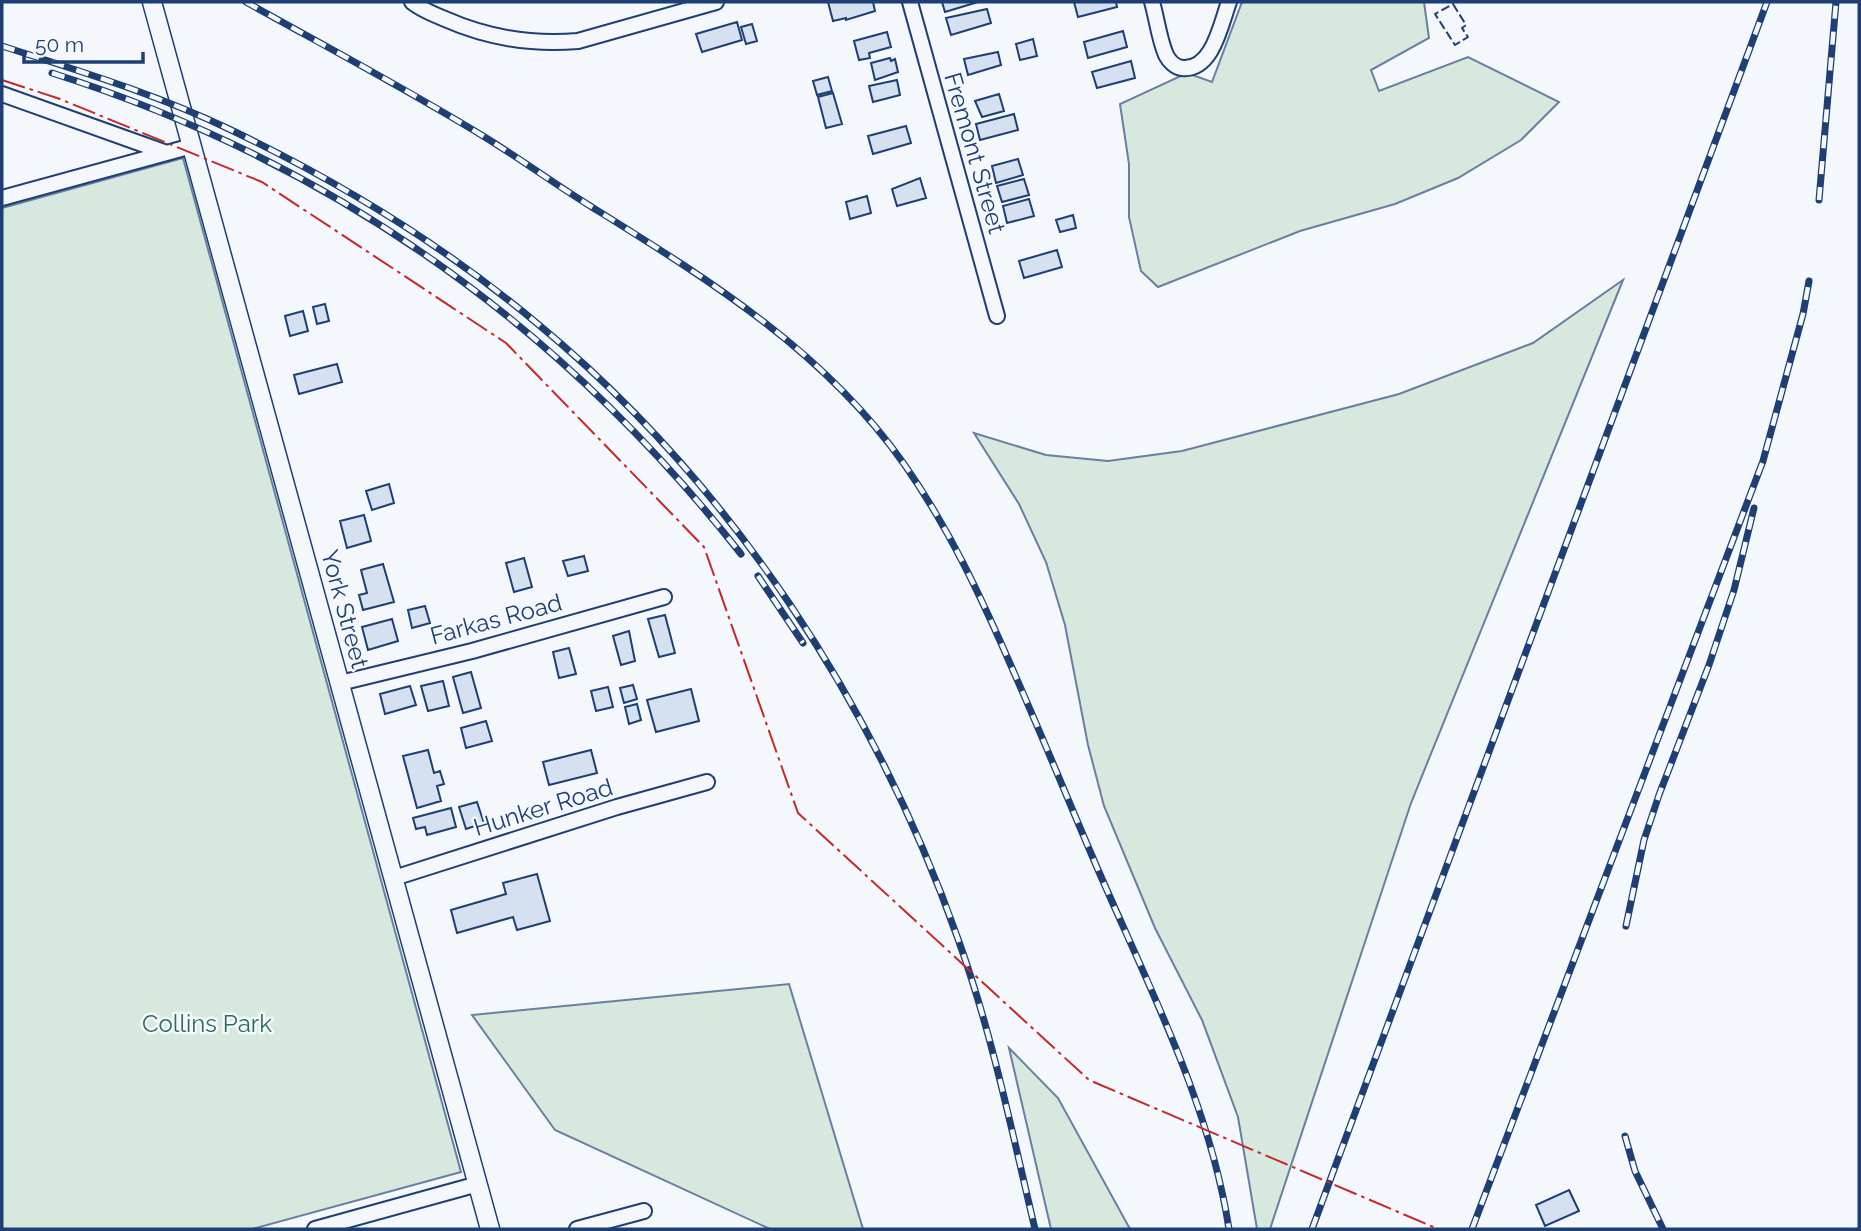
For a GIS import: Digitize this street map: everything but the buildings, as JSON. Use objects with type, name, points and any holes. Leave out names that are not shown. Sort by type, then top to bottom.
[{"type":"street","name":"York Street","points":[[152,2],[490,1229]]},
{"type":"street","points":[[412,2],[419,8],[453,23],[500,39],[539,42],[578,41],[716,2]]},
{"type":"street","points":[[654,2],[658,17]]},
{"type":"street","name":"Fremont Street","points":[[910,2],[997,316]]},
{"type":"street","points":[[1152,2],[1166,56],[1174,65],[1183,68],[1198,64],[1212,50],[1229,2]]},
{"type":"street","points":[[2,94],[167,153]]},
{"type":"street","points":[[2,198],[192,146]]},
{"type":"street","name":"Farkas Road","points":[[340,682],[472,651],[664,597]]},
{"type":"street","name":"Hunker Road","points":[[394,878],[617,807],[707,782]]},
{"type":"street","points":[[315,1229],[478,1184]]},
{"type":"street","points":[[577,1229],[644,1211]]},
{"type":"green space","points":[[1242,2],[1424,2],[1429,38],[1371,70],[1379,91],[1468,57],[1559,102],[1521,140],[1458,178],[1395,204],[1300,231],[1158,287],[1141,271],[1129,217],[1129,164],[1120,104],[1187,73],[1212,82]]},
{"type":"green space","name":"Collins Park","points":[[183,158],[461,1172],[252,1229],[2,1229],[2,208]]},
{"type":"green space","points":[[1623,280],[1411,803],[1270,1229],[1257,1229],[1238,1117],[1202,1020],[1155,928],[1104,806],[1088,745],[1065,625],[1046,562],[1019,504],[974,433],[1046,455],[1108,461],[1182,451],[1399,394],[1533,343]]},
{"type":"green space","points":[[789,984],[863,1229],[770,1229],[555,1130],[472,1015]]},
{"type":"green space","points":[[1009,1048],[1058,1098],[1130,1229],[1051,1229]]},
{"type":"railway","points":[[246,2],[483,136],[674,259],[759,318],[799,350],[837,385],[872,423],[904,464],[936,513],[976,589],[1033,715],[1191,1086],[1220,1181],[1229,1229]]},
{"type":"railway","points":[[1312,1229],[1767,2]]},
{"type":"railway","points":[[1819,200],[1836,2]]},
{"type":"railway","points":[[2,46],[117,84],[201,116],[270,149],[351,193],[467,268],[539,325],[609,387],[674,455],[734,527],[789,604],[840,683],[885,766],[924,852],[970,974],[1001,1083],[1035,1229]]},
{"type":"railway","points":[[52,73],[155,110],[252,153],[345,204],[434,261],[517,324],[596,394],[671,471],[741,554]]},
{"type":"railway","points":[[1472,1229],[1763,461],[1803,314],[1809,281]]},
{"type":"railway","points":[[1626,926],[1644,840],[1734,590],[1754,508]]},
{"type":"railway","points":[[758,576],[803,643]]},
{"type":"railway","points":[[1625,1136],[1635,1171],[1663,1229]]},
{"type":"fence","points":[[1453,4],[1466,25],[1462,28],[1468,37],[1455,45],[1435,14],[1453,4]]},
{"type":"power","points":[[2,80],[60,99],[262,182],[506,343],[704,547],[798,813],[1089,1080],[1438,1229]]}]
